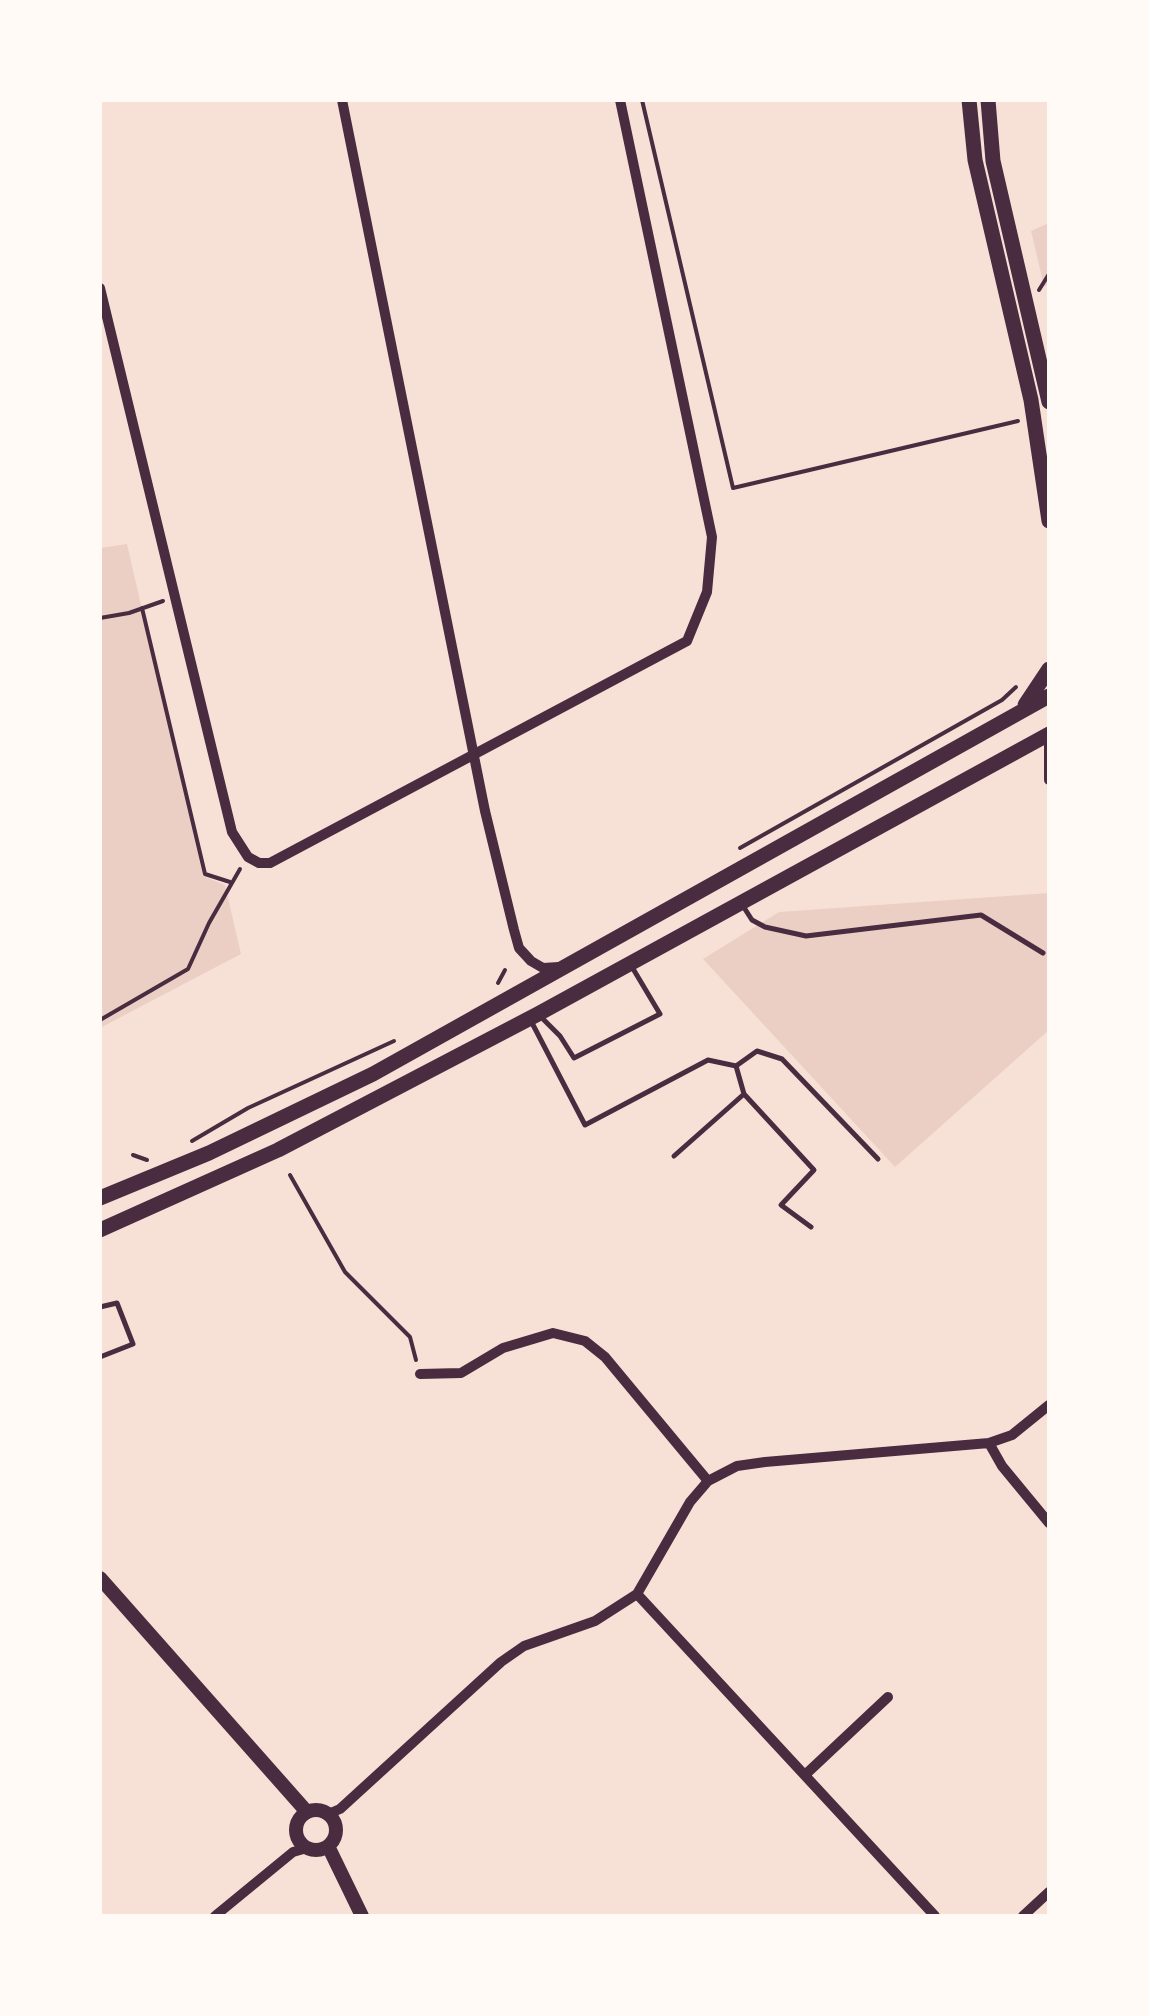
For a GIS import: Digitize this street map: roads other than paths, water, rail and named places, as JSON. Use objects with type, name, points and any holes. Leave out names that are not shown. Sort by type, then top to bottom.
[{"type":"main road","points":[[969,100],[975,160],[1032,400],[1049,521]]},
{"type":"main road","points":[[988,100],[993,161],[1045,368],[1049,402]]},
{"type":"main road","points":[[1016,716],[1049,669]]},
{"type":"main road","points":[[100,1198],[209,1153],[373,1074],[1049,696]]},
{"type":"main road","points":[[100,1230],[278,1150],[742,905],[1049,734]]},
{"type":"main road","points":[[100,1578],[306,1812]]},
{"type":"main road","points":[[306,1812],[328,1814],[336,1826],[328,1846],[314,1850],[297,1838],[297,1823],[306,1812]]},
{"type":"main road","points":[[328,1846],[362,1916]]},
{"type":"street","points":[[342,100],[469,758],[519,948],[543,968],[564,967]]},
{"type":"street","points":[[100,288],[232,832],[248,856],[259,863],[280,858],[686,641],[708,592],[712,537],[620,100]]},
{"type":"street","points":[[1049,734],[1049,780]]},
{"type":"street","points":[[420,1374],[462,1372],[504,1348],[553,1333],[585,1341],[605,1358],[708,1481]]},
{"type":"street","points":[[328,1814],[340,1810],[501,1662],[524,1646],[595,1621],[637,1594],[690,1502],[708,1481],[737,1466],[765,1462],[989,1443],[1012,1434],[1049,1405]]},
{"type":"street","points":[[989,1443],[1002,1466],[1049,1523]]},
{"type":"street","points":[[637,1594],[935,1916]]},
{"type":"street","points":[[806,1774],[888,1697]]},
{"type":"street","points":[[214,1916],[293,1852],[307,1848]]},
{"type":"street","points":[[1023,1916],[1049,1892]]},
{"type":"lane","points":[[742,905],[752,920],[765,927],[806,936],[981,915],[1043,952]]},
{"type":"lane","points":[[534,1016],[560,1036],[574,1058],[660,1014],[631,964]]},
{"type":"lane","points":[[534,1016],[585,1125],[708,1060],[736,1066],[757,1050],[782,1059],[878,1159]]},
{"type":"lane","points":[[736,1066],[744,1094],[814,1170],[781,1205],[811,1226]]},
{"type":"lane","points":[[674,1156],[744,1094]]},
{"type":"lane","points":[[100,1306],[118,1303],[133,1344],[100,1357]]}]
